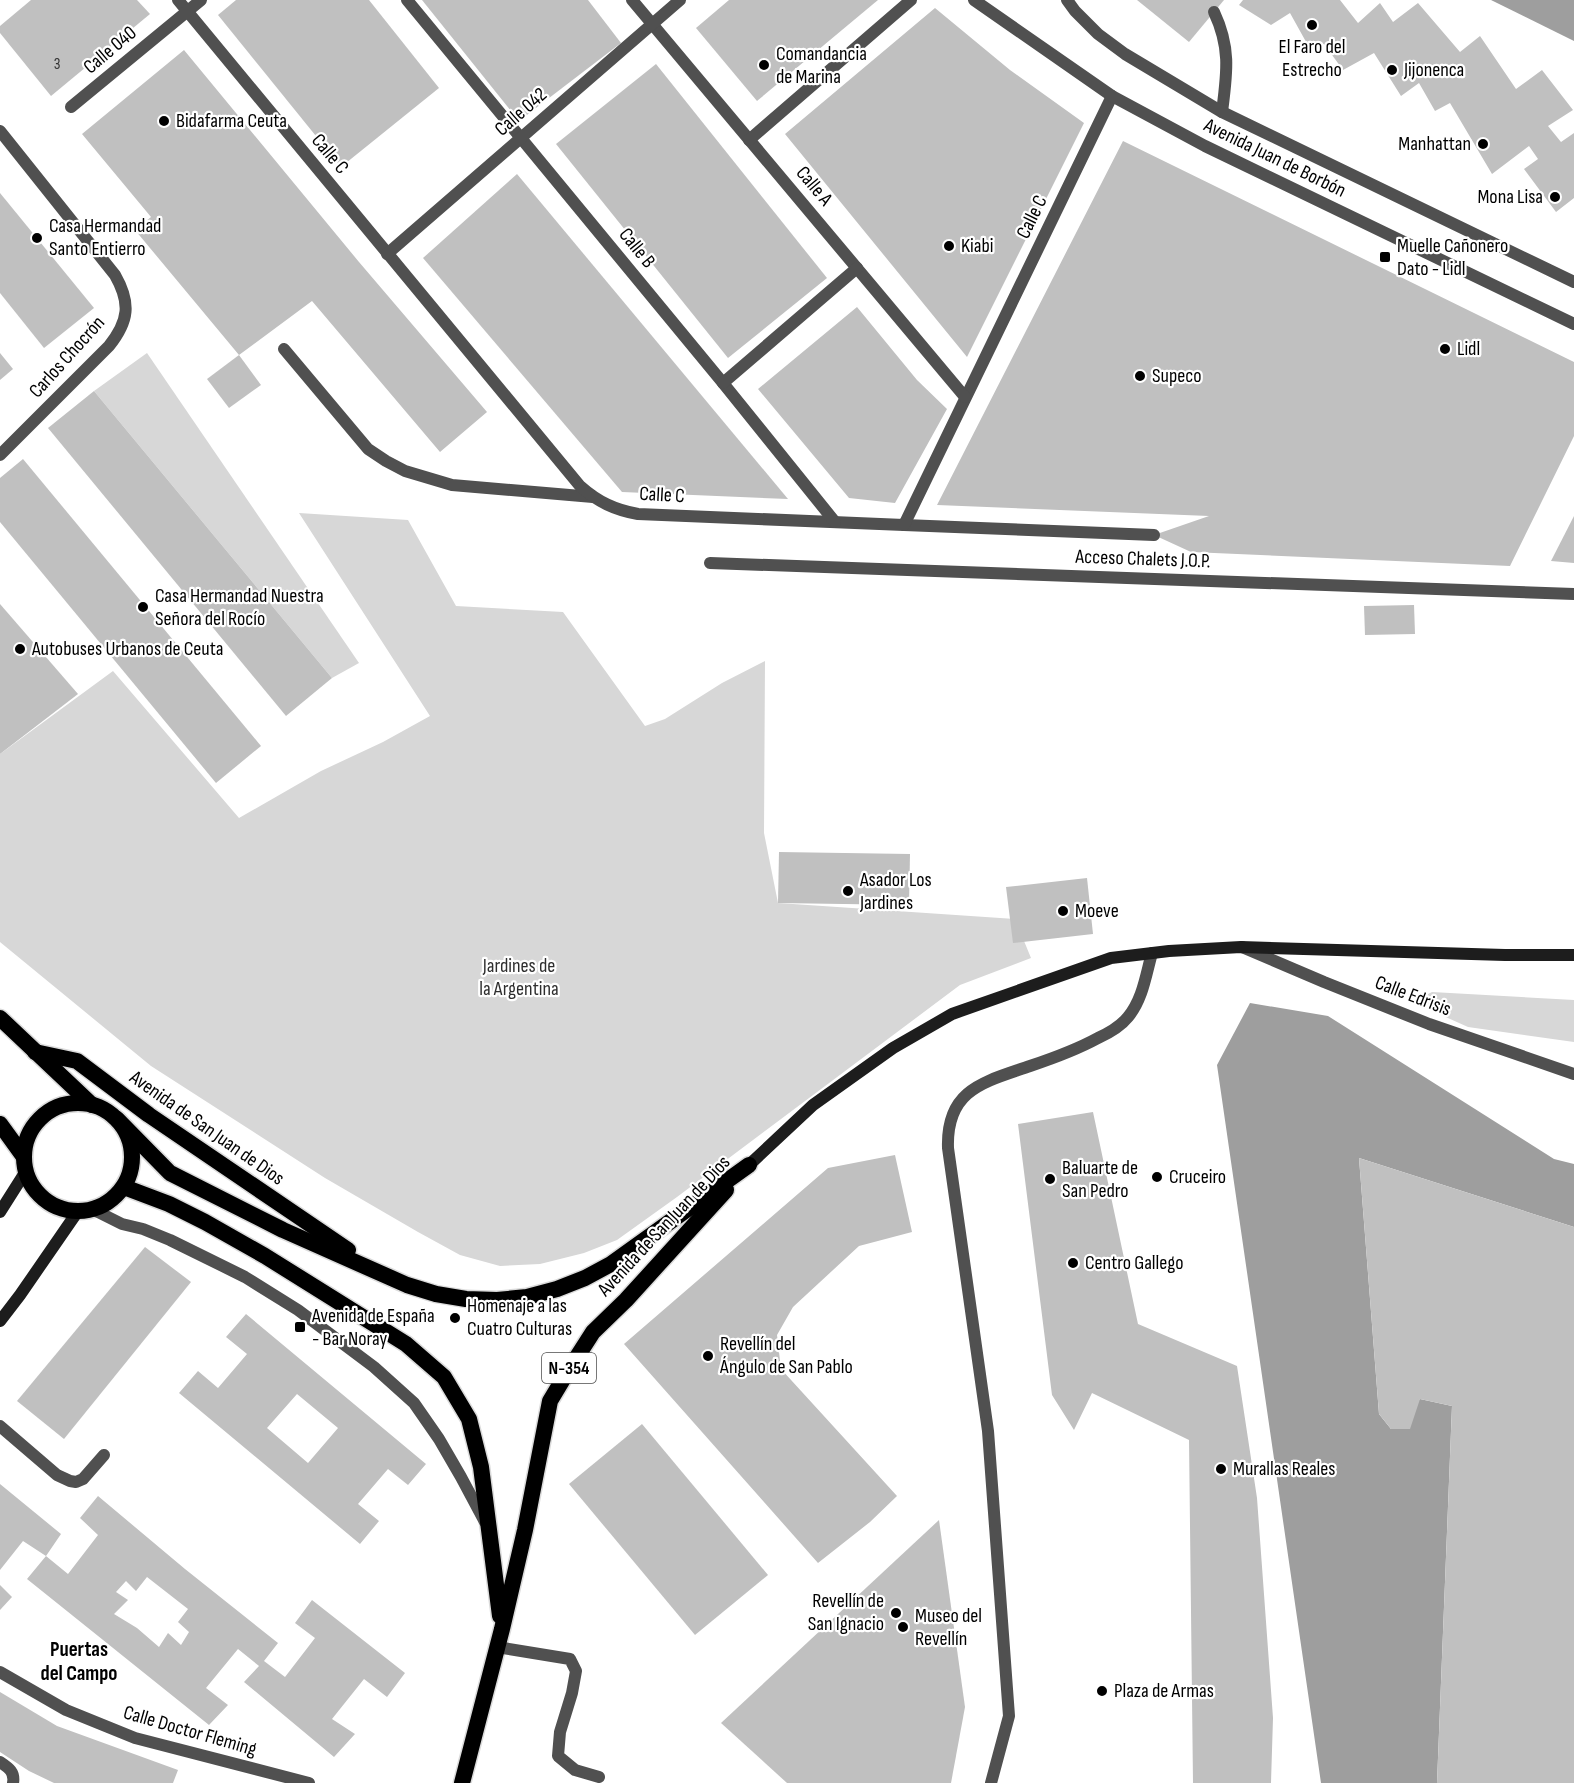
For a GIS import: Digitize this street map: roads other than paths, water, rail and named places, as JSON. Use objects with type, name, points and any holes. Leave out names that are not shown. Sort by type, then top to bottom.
[{"type":"highway","name":"N-354","points":[[0,1018],[92,1105],[117,1119]]},
{"type":"highway","name":"Avenida de San Juan de Dios","points":[[35,1052],[77,1061],[149,1114],[380,1272]]},
{"type":"highway","points":[[25,1164],[26,1144],[32,1131],[46,1115],[64,1105],[78,1103],[92,1105]]},
{"type":"highway","name":"Avenida de San Juan de Dios","points":[[117,1119],[170,1173],[284,1230],[407,1285],[436,1294],[466,1299],[497,1300],[527,1297],[585,1278],[611,1263],[748,1165]]},
{"type":"highway","points":[[0,1124],[25,1164],[31,1184],[40,1196],[64,1210],[85,1210],[105,1204],[115,1197],[124,1187],[130,1174],[133,1159],[131,1144],[126,1131],[117,1119]]},
{"type":"highway","name":"Avenida de San Juan de Dios","points":[[462,1783],[525,1530],[550,1401],[593,1332],[626,1300],[748,1165]]},
{"type":"highway","name":"Avenida de San Juan de Dios","points":[[124,1187],[196,1217],[265,1256],[406,1344],[444,1377],[469,1419],[481,1467],[502,1629]]},
{"type":"main road","name":"N-354","points":[[748,1165],[813,1105],[893,1048],[952,1014],[1111,958],[1241,947],[1574,955]]},
{"type":"main road","points":[[0,1212],[25,1164]]},
{"type":"main road","points":[[0,1321],[85,1210]]},
{"type":"street","name":"Calle C","points":[[178,0],[580,486],[592,497],[606,505],[638,514],[904,525],[1112,96]]},
{"type":"street","name":"Calle 040","points":[[71,107],[201,0]]},
{"type":"street","name":"Calle B","points":[[407,0],[835,522]]},
{"type":"street","name":"Calle A","points":[[632,0],[965,397]]},
{"type":"street","name":"Calle 042","points":[[387,254],[680,0]]},
{"type":"street","points":[[749,140],[911,0]]},
{"type":"street","name":"Avenida Juan de Borbón","points":[[974,0],[1112,96],[1205,146],[1574,324]]},
{"type":"street","name":"Avenida Juan de Borbón","points":[[1067,0],[1098,34],[1125,54],[1222,112],[1574,282]]},
{"type":"street","points":[[1214,12],[1226,43],[1226,79],[1222,112]]},
{"type":"street","name":"Carlos Chocrón","points":[[0,131],[115,274],[123,288],[126,303],[125,319],[119,333],[109,346],[0,455]]},
{"type":"street","points":[[723,383],[857,268]]},
{"type":"street","points":[[284,349],[368,449],[405,471],[452,485],[592,497]]},
{"type":"street","points":[[904,525],[1154,535]]},
{"type":"street","name":"Acceso Chalets J.O.P.","points":[[710,563],[1574,594]]},
{"type":"street","name":"Calle Edrisis","points":[[1241,947],[1429,1024],[1574,1074]]},
{"type":"street","points":[[991,1783],[1009,1716],[988,1431],[947,1132],[958,1103],[981,1083],[1070,1053],[1117,1028],[1136,1007],[1152,953]]},
{"type":"street","name":"Avenida de San Juan de Dios","points":[[85,1210],[170,1240],[244,1277],[306,1316],[374,1367],[414,1402],[439,1439],[489,1529]]},
{"type":"street","points":[[0,1426],[57,1475],[70,1481],[76,1482],[83,1479],[104,1455]]},
{"type":"street","points":[[497,1647],[570,1659],[576,1671],[560,1732],[558,1756],[575,1770],[599,1777]]},
{"type":"street","name":"Calle Doctor Fleming","points":[[0,1672],[66,1710],[135,1738],[309,1783]]},
{"type":"street","points":[[0,1762],[11,1770],[13,1783]]},
{"type":"place","name":"El Faro del Estrecho","points":[[1312,25]]},
{"type":"place","name":"Comandancia de Marina","points":[[764,65]]},
{"type":"place","name":"Jijonenca","points":[[1392,70]]},
{"type":"place","name":"Bidafarma Ceuta","points":[[164,121]]},
{"type":"place","name":"Manhattan","points":[[1483,144]]},
{"type":"place","name":"Mona Lisa","points":[[1555,197]]},
{"type":"place","name":"Casa Hermandad Santo Entierro","points":[[37,238]]},
{"type":"place","name":"Kiabi","points":[[949,246]]},
{"type":"place","name":"Muelle Cañonero Dato - Lidl","points":[[1385,257]]},
{"type":"place","name":"Lidl","points":[[1445,349]]},
{"type":"place","name":"Supeco","points":[[1140,376]]},
{"type":"place","name":"Casa Hermandad Nuestra Señora del Rocío","points":[[143,607]]},
{"type":"place","name":"Autobuses Urbanos de Ceuta","points":[[20,649]]},
{"type":"place","name":"Asador Los Jardines","points":[[848,891]]},
{"type":"place","name":"Moeve","points":[[1063,911]]},
{"type":"place","name":"Cruceiro","points":[[1157,1177]]},
{"type":"place","name":"Baluarte de San Pedro","points":[[1050,1179]]},
{"type":"place","name":"Centro Gallego","points":[[1073,1263]]},
{"type":"place","name":"Homenaje a las Cuatro Culturas","points":[[455,1318]]},
{"type":"place","name":"Avenida de España - Bar Noray","points":[[300,1327]]},
{"type":"place","name":"Revellín del Ángulo de San Pablo","points":[[708,1356]]},
{"type":"place","name":"Murallas Reales","points":[[1221,1469]]},
{"type":"place","name":"Revellín de San Ignacio","points":[[896,1613]]},
{"type":"place","name":"Museo del Revellín","points":[[903,1627]]},
{"type":"place","name":"Plaza de Armas","points":[[1102,1691]]},
{"type":"district","name":"Puertas del Campo","points":[[79,1661]]},
{"type":"park label","name":"Jardines de la Argentina","points":[[519,978]]}]
